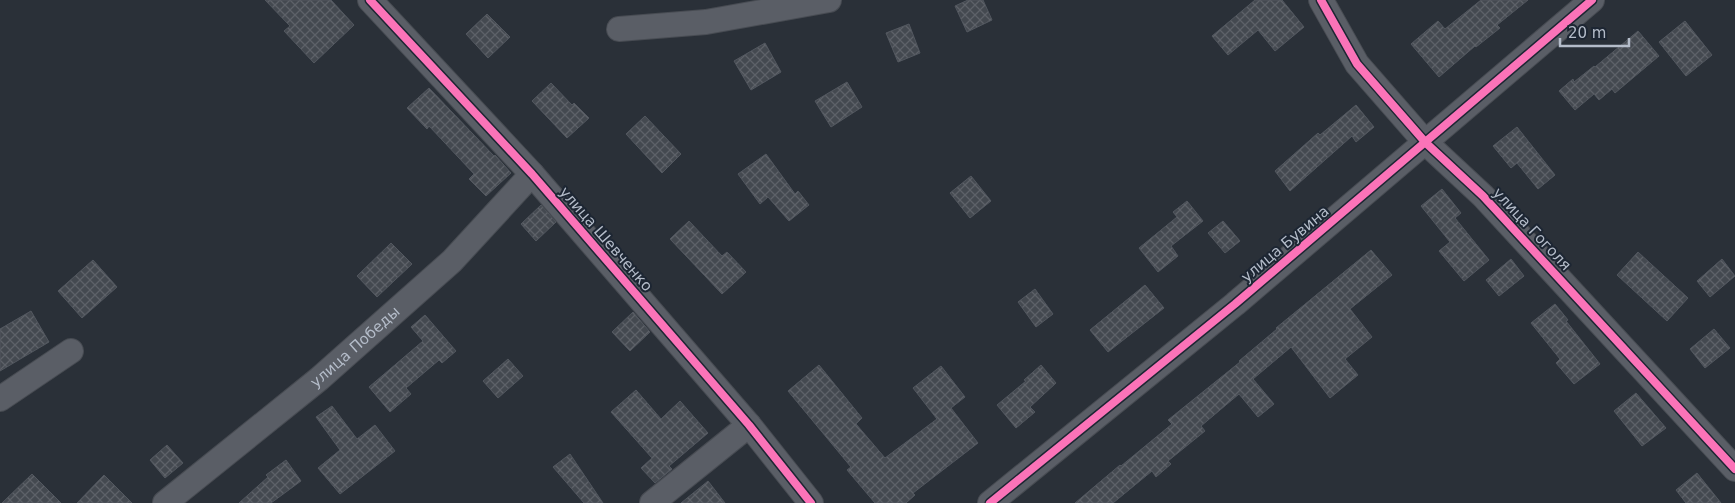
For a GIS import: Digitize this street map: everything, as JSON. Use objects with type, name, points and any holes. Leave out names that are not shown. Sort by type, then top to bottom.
[{"type":"street","name":"улица Шевченко","points":[[370,0],[532,174],[749,425],[811,503]]},
{"type":"street","points":[[619,29],[706,22],[829,0]]},
{"type":"street","name":"улица Гоголя","points":[[1321,0],[1357,64],[1426,143],[1483,196],[1735,469]]},
{"type":"street","name":"улица Бувина","points":[[990,503],[1235,304],[1592,0]]},
{"type":"street","name":"улица Победы","points":[[165,503],[319,379],[445,268],[532,174]]},
{"type":"street","points":[[0,399],[70,351]]},
{"type":"street","points":[[652,503],[749,425]]},
{"type":"building","points":[[265,0],[331,0],[354,25],[314,63],[284,31],[290,26]]},
{"type":"building","points":[[968,0],[983,0],[992,20],[967,32],[955,6]]},
{"type":"building","points":[[1255,0],[1282,0],[1304,27],[1275,51],[1258,30],[1228,55],[1212,36]]},
{"type":"building","points":[[1481,0],[1528,0],[1497,25],[1500,28],[1475,46],[1439,77],[1411,44],[1438,21],[1445,29]]},
{"type":"building","points":[[487,14],[510,37],[488,58],[466,34]]},
{"type":"building","points":[[1685,21],[1712,55],[1686,76],[1659,42]]},
{"type":"building","points":[[909,24],[920,53],[898,62],[886,33]]},
{"type":"building","points":[[1638,31],[1659,56],[1615,93],[1612,89],[1599,100],[1594,94],[1575,110],[1559,91],[1573,79],[1574,82],[1595,67]]},
{"type":"building","points":[[765,43],[781,72],[751,90],[734,61]]},
{"type":"building","points":[[847,82],[862,107],[831,127],[815,101]]},
{"type":"building","points":[[551,83],[572,105],[574,103],[589,118],[567,138],[532,101]]},
{"type":"building","points":[[429,88],[511,173],[486,196],[469,179],[474,174],[429,126],[427,129],[407,108]]},
{"type":"building","points":[[1356,105],[1374,127],[1356,142],[1352,136],[1290,191],[1275,171],[1318,133],[1320,135]]},
{"type":"building","points":[[645,116],[681,154],[662,173],[626,134]]},
{"type":"building","points":[[1517,127],[1555,175],[1538,189],[1517,163],[1511,168],[1493,146]]},
{"type":"building","points":[[766,154],[795,194],[798,191],[809,205],[789,221],[768,197],[760,204],[738,174]]},
{"type":"building","points":[[971,176],[991,201],[970,218],[950,193]]},
{"type":"building","points":[[1442,189],[1461,213],[1455,218],[1489,260],[1464,281],[1439,251],[1450,242],[1421,206]]},
{"type":"building","points":[[1187,201],[1203,221],[1171,246],[1178,256],[1158,272],[1139,248],[1177,217],[1173,212]]},
{"type":"building","points":[[541,205],[556,222],[536,241],[521,224]]},
{"type":"building","points":[[689,221],[722,256],[727,252],[746,272],[722,294],[670,239]]},
{"type":"building","points":[[1223,221],[1240,241],[1225,253],[1208,233]]},
{"type":"building","points":[[391,243],[412,264],[377,297],[357,276]]},
{"type":"building","points":[[1371,250],[1392,275],[1350,309],[1372,337],[1345,359],[1358,375],[1330,398],[1291,347],[1253,379],[1274,404],[1258,417],[1239,394],[1201,426],[1205,431],[1168,461],[1171,464],[1156,477],[1152,471],[1113,503],[1075,503],[1172,424],[1168,420],[1240,362],[1276,328]]},
{"type":"building","points":[[1638,252],[1688,298],[1667,321],[1617,275]]},
{"type":"building","points":[[1511,259],[1524,276],[1499,296],[1486,280]]},
{"type":"building","points":[[1722,259],[1735,276],[1710,297],[1697,281]]},
{"type":"building","points":[[93,260],[117,287],[82,318],[58,291]]},
{"type":"building","points":[[1145,285],[1164,308],[1108,352],[1090,330]]},
{"type":"building","points":[[1035,289],[1053,314],[1036,327],[1018,302]]},
{"type":"building","points":[[1555,304],[1600,364],[1574,384],[1556,363],[1560,359],[1531,323]]},
{"type":"building","points":[[31,311],[49,342],[0,371],[0,329]]},
{"type":"building","points":[[633,312],[650,332],[630,351],[612,332]]},
{"type":"building","points":[[425,315],[456,351],[442,363],[439,360],[406,388],[411,394],[390,412],[369,387],[423,341],[411,327]]},
{"type":"building","points":[[1714,329],[1730,348],[1705,368],[1690,349]]},
{"type":"building","points":[[508,359],[523,376],[498,398],[483,381]]},
{"type":"building","points":[[819,365],[862,418],[856,424],[885,458],[937,419],[913,388],[941,366],[965,397],[951,408],[978,443],[913,493],[915,495],[906,503],[875,503],[847,470],[851,467],[788,391]]},
{"type":"building","points":[[1041,365],[1056,383],[1030,407],[1035,412],[1016,428],[997,405],[1026,381],[1024,380]]},
{"type":"building","points":[[636,390],[661,419],[680,401],[708,433],[669,466],[672,469],[655,483],[641,468],[652,458],[611,412]]},
{"type":"building","points":[[1636,393],[1666,428],[1642,446],[1614,411]]},
{"type":"building","points":[[332,406],[357,439],[375,425],[395,451],[340,494],[318,468],[340,450],[316,417]]},
{"type":"building","points":[[167,445],[183,463],[165,478],[150,460]]},
{"type":"building","points":[[570,454],[603,503],[584,503],[553,467]]},
{"type":"building","points":[[286,460],[301,481],[271,503],[239,503],[268,477],[266,475]]},
{"type":"building","points":[[1697,473],[1721,503],[1686,503],[1676,490]]},
{"type":"building","points":[[32,474],[61,503],[2,503]]},
{"type":"building","points":[[104,475],[132,503],[77,503]]},
{"type":"building","points":[[708,481],[725,503],[681,503]]},
{"type":"cycle path","points":[[370,0],[532,174],[749,425],[811,503]]},
{"type":"cycle path","points":[[1321,0],[1357,64],[1426,143],[1483,196],[1735,469]]},
{"type":"cycle path","points":[[990,503],[1235,304],[1592,0]]}]
